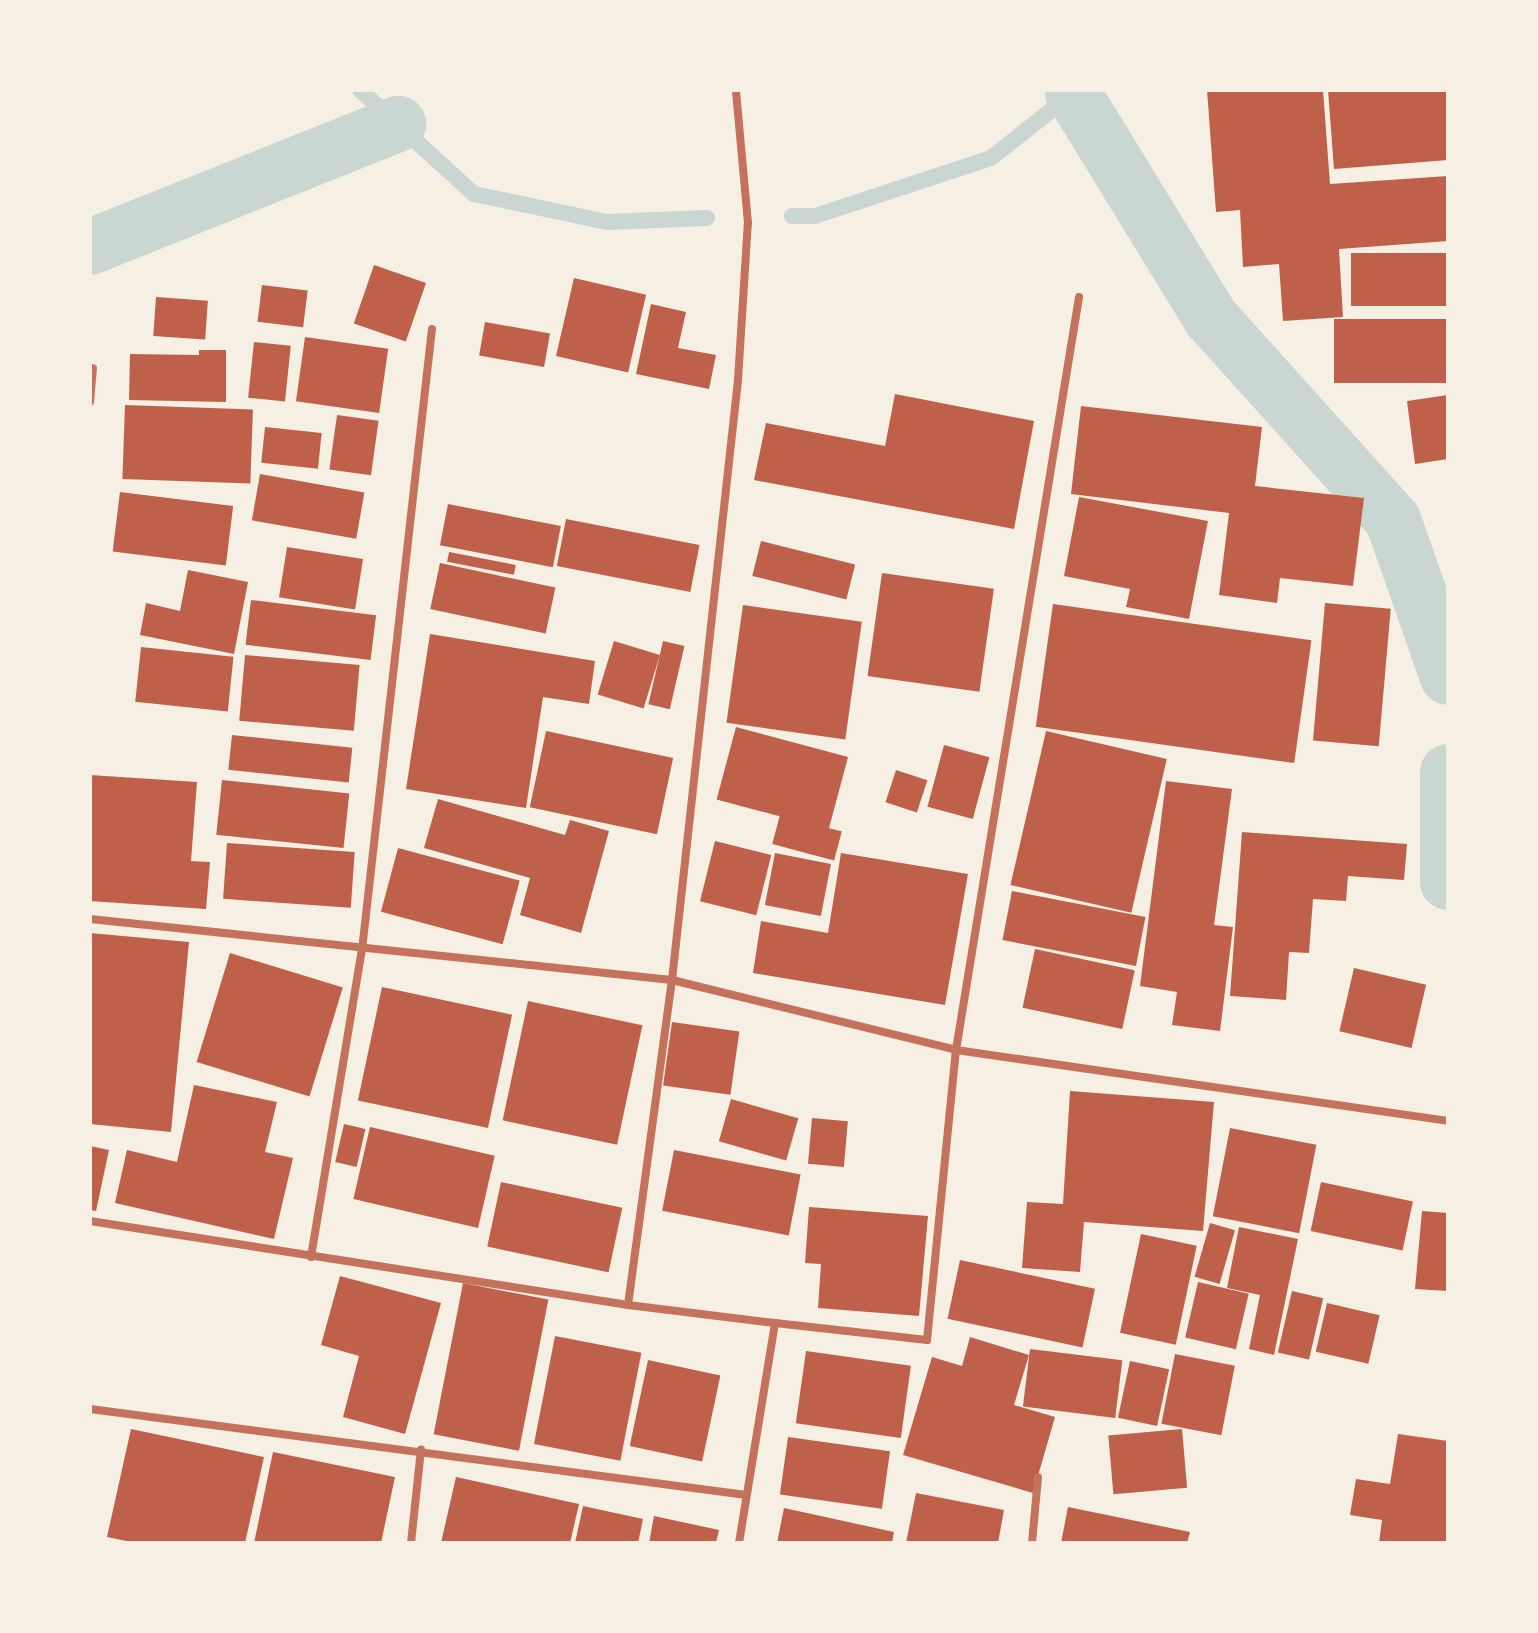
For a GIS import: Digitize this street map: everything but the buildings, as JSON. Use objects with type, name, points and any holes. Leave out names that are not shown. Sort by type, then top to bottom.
[{"type":"street","points":[[628,1305],[672,980],[738,380],[748,223],[736,90]]},
{"type":"street","points":[[90,1221],[628,1305],[927,1340],[956,1050],[1079,297]]},
{"type":"street","points":[[311,1257],[362,950],[432,329]]},
{"type":"street","points":[[90,402],[93,368]]},
{"type":"street","points":[[90,919],[362,950],[672,980],[956,1050],[1448,1121]]},
{"type":"street","points":[[739,1543],[775,1323]]},
{"type":"street","points":[[90,1409],[746,1495]]},
{"type":"street","points":[[411,1543],[421,1450]]},
{"type":"street","points":[[1032,1543],[1038,1477]]},
{"type":"waterway","points":[[360,90],[474,194],[607,222],[707,218]]},
{"type":"waterway","points":[[792,216],[815,216],[991,158],[1077,90]]},
{"type":"waterway","points":[[1073,93],[1211,318],[1393,520],[1448,677]]},
{"type":"waterway","points":[[90,247],[398,124]]},
{"type":"waterway","points":[[1448,772],[1448,882]]}]
